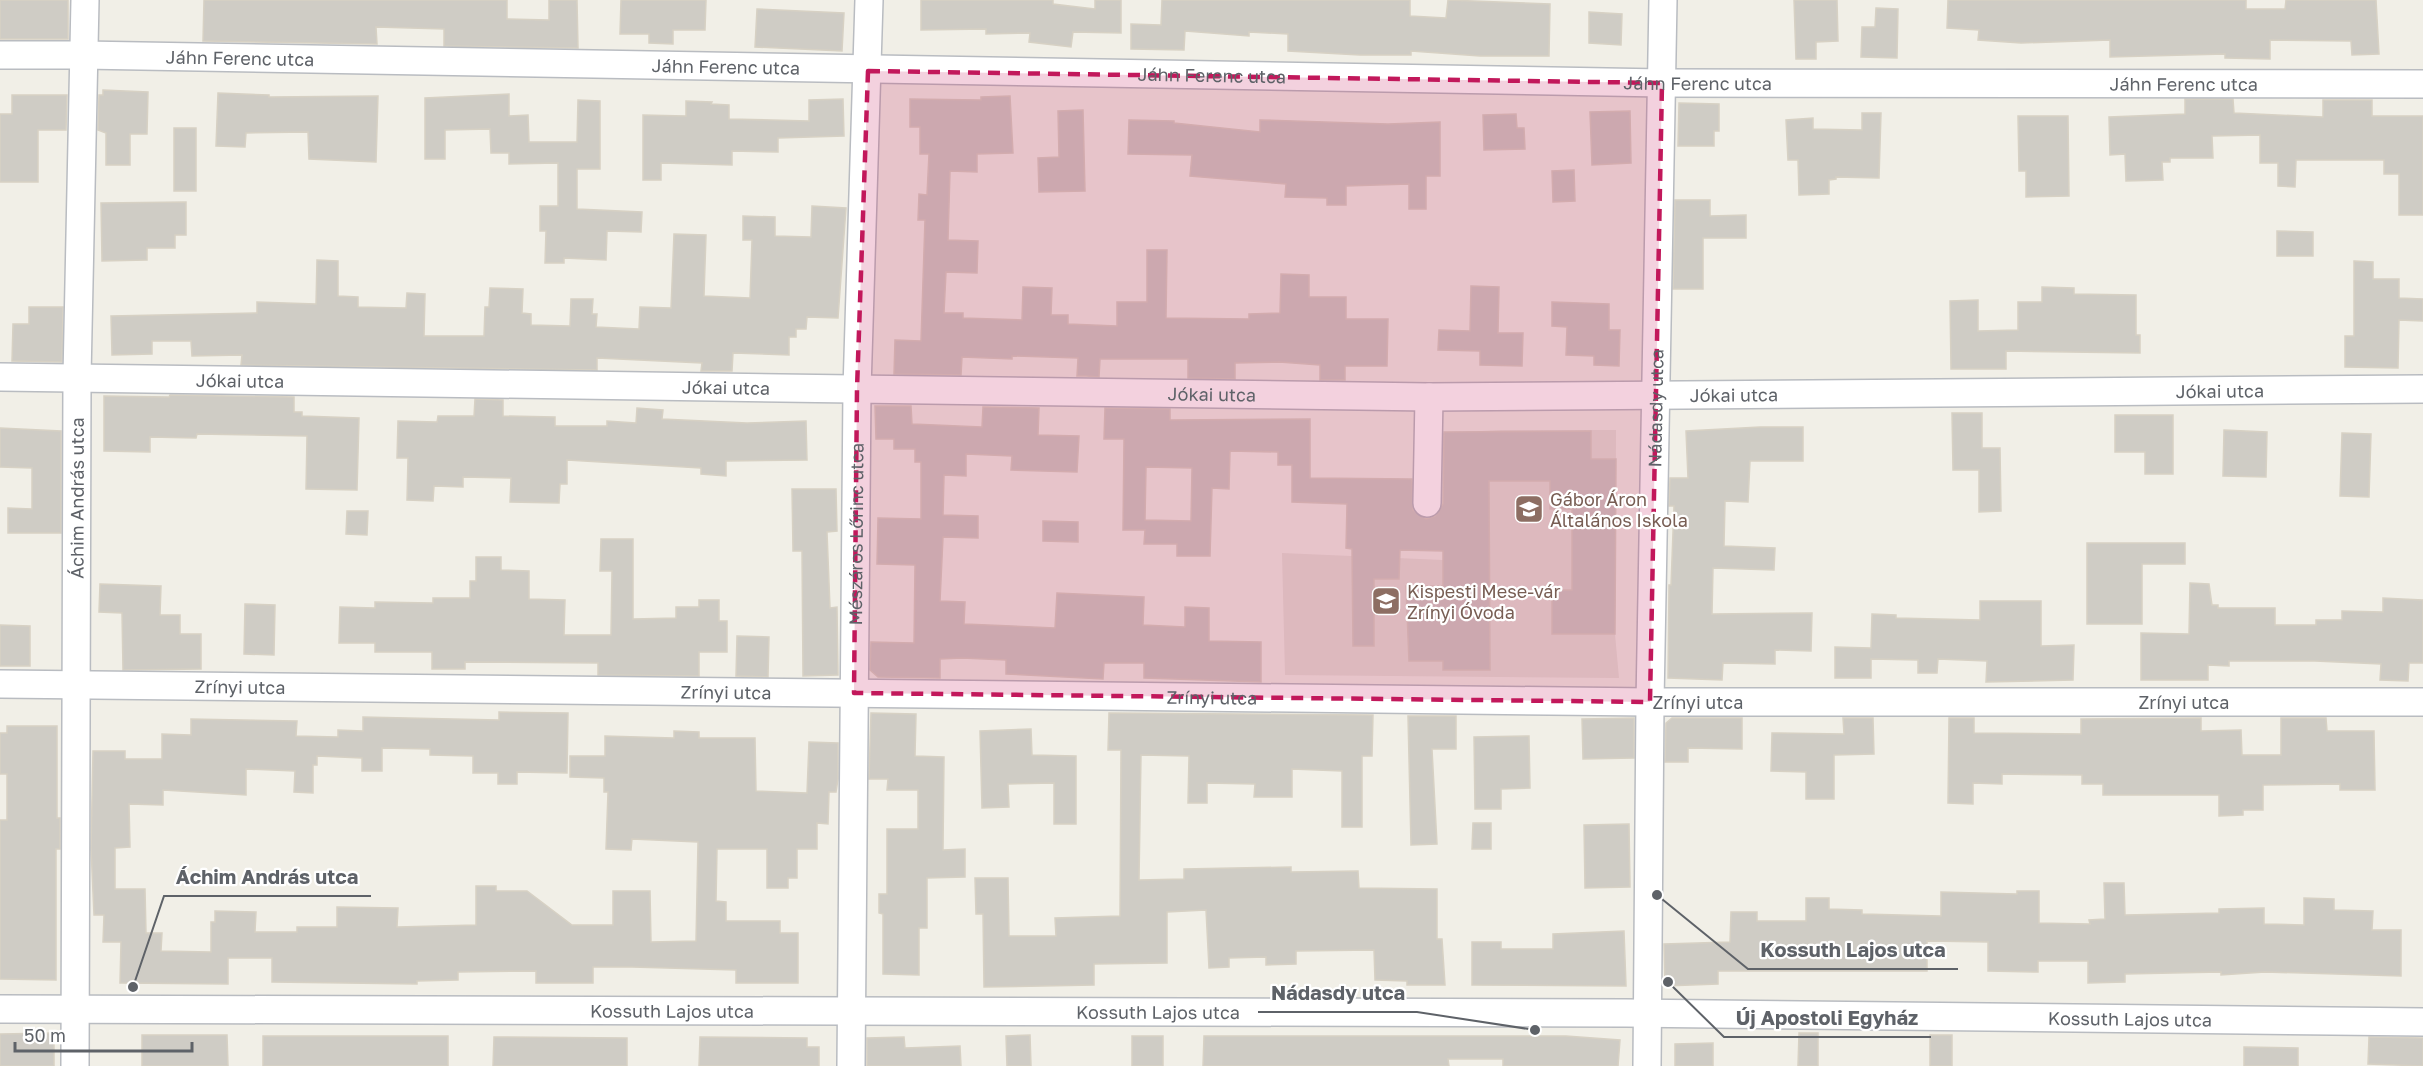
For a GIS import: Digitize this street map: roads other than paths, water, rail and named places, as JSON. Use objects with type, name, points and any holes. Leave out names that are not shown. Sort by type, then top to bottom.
[{"type":"street","name":"Áchim András utca","points":[[75,1066],[77,377],[86,0]]},
{"type":"street","name":"Mészáros Lőrinc utca","points":[[851,1066],[857,389],[869,0]]},
{"type":"street","name":"Nádasdy utca","points":[[1647,1066],[1650,702],[1664,0]]},
{"type":"street","name":"Jáhn Ferenc utca","points":[[0,56],[83,54],[868,71],[1662,83],[2423,84]]},
{"type":"street","name":"Jókai utca","points":[[0,377],[1429,397],[1657,393],[2423,389]]},
{"type":"street","points":[[1427,503],[1429,397]]},
{"type":"street","name":"Zrínyi utca","points":[[0,684],[75,683],[1650,702],[2423,702]]},
{"type":"street","name":"Kossuth Lajos utca","points":[[0,1009],[1649,1014],[2423,1022]]},
{"type":"place","name":"Gábor Áron Általános Iskola","points":[[1529,509]]},
{"type":"place","name":"Kispesti Mese-vár Zrínyi Óvoda","points":[[1386,601]]},
{"type":"place","name":"Kossuth Lajos utca","points":[[1657,895]]},
{"type":"place","name":"Új Apostoli Egyház","points":[[1668,982]]},
{"type":"place","name":"Áchim András utca","points":[[133,987]]},
{"type":"place","name":"Nádasdy utca","points":[[1535,1030]]}]
